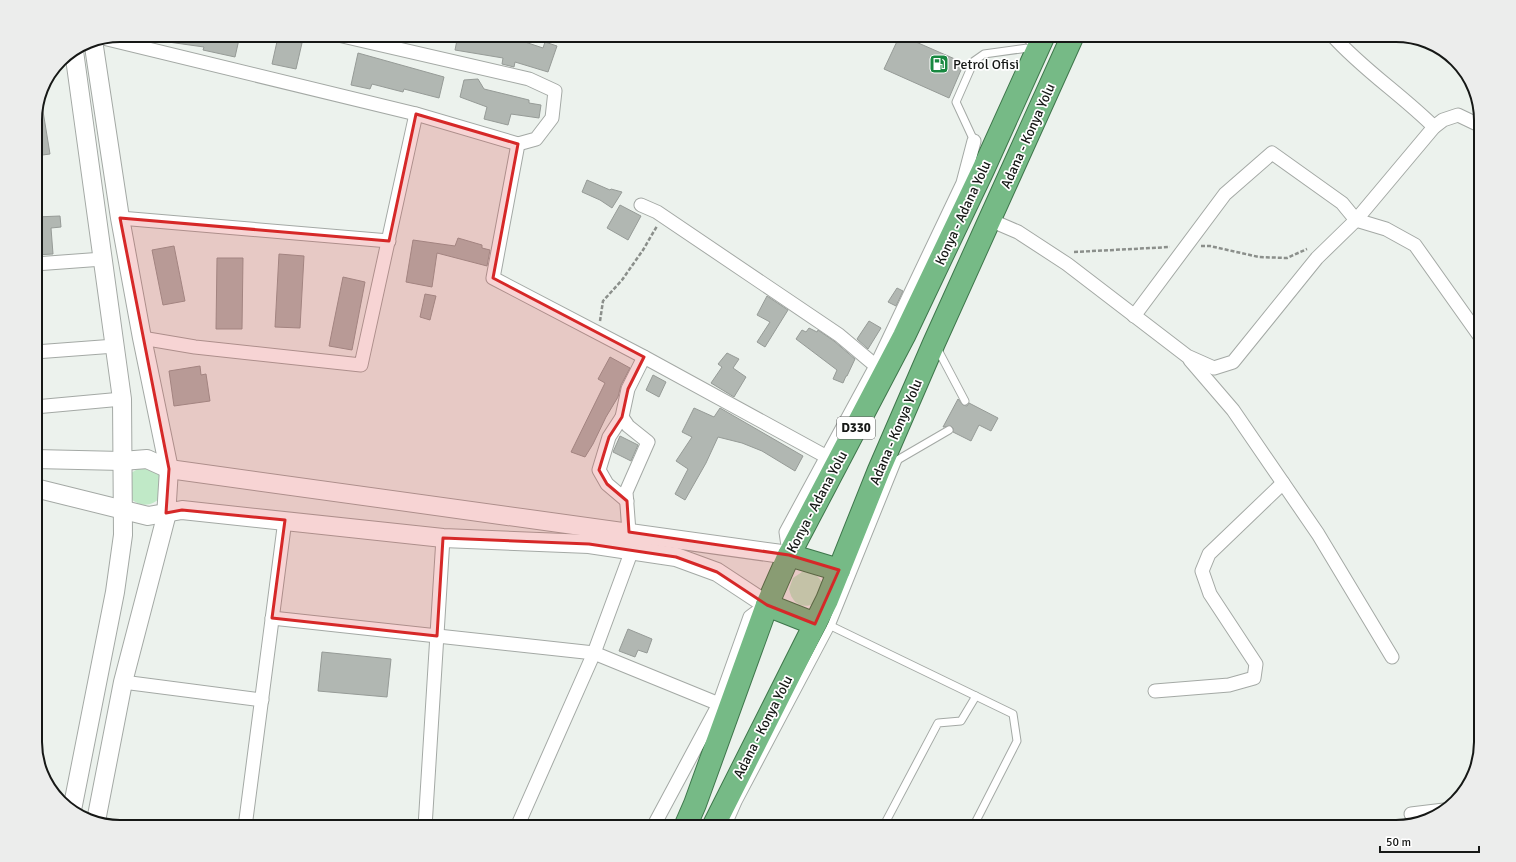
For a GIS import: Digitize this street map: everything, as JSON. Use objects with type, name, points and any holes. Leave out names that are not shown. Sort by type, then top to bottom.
[{"type":"highway","name":"Konya - Adana Yolu","points":[[688,820],[767,605],[789,555],[904,336],[983,170],[1036,42]]},
{"type":"highway","name":"Adana - Konya Yolu","points":[[717,820],[823,625],[827,600],[839,570],[889,465],[934,342],[1070,42]]},
{"type":"highway","points":[[789,555],[839,570]]},
{"type":"highway","points":[[767,605],[823,625]]},
{"type":"main road","points":[[94,46],[120,218],[142,338],[169,469],[166,513],[123,682],[97,816]]},
{"type":"main road","points":[[73,805],[116,592],[123,534],[122,399],[75,56]]},
{"type":"main road","points":[[42,459],[122,461],[147,459],[169,469],[789,555]]},
{"type":"main road","points":[[42,490],[148,516],[182,510],[443,538],[589,544],[632,550],[676,557],[717,572],[767,605]]},
{"type":"street","points":[[120,42],[416,114],[518,144],[536,139],[552,118],[555,92],[529,79],[368,42]]},
{"type":"street","points":[[1338,42],[1344,49],[1414,107],[1434,127]]},
{"type":"street","points":[[142,338],[195,347],[361,365],[416,114]]},
{"type":"street","points":[[1187,356],[1214,368],[1233,362],[1317,258],[1356,220],[1434,127],[1443,120],[1458,115],[1474,123]]},
{"type":"street","points":[[789,555],[786,532],[876,366],[963,183],[974,141]]},
{"type":"street","points":[[518,144],[493,278],[644,357],[828,457]]},
{"type":"street","points":[[1134,316],[1225,194],[1272,153],[1342,203],[1356,220],[1386,229],[1414,245],[1474,328]]},
{"type":"street","points":[[641,205],[658,212],[839,335],[876,366]]},
{"type":"street","points":[[120,218],[388,241]]},
{"type":"street","points":[[990,220],[1018,232],[1067,264],[1187,356],[1233,410],[1318,534],[1392,657]]},
{"type":"street","points":[[42,263],[103,259]]},
{"type":"street","points":[[42,351],[115,346]]},
{"type":"street","points":[[628,501],[607,484],[599,470],[609,437],[622,417],[628,390],[644,357]]},
{"type":"street","points":[[42,406],[122,399]]},
{"type":"street","points":[[622,417],[628,426],[648,442],[626,492],[628,501],[629,532]]},
{"type":"street","points":[[1155,692],[1229,685],[1254,678],[1256,664],[1210,594],[1202,571],[1209,554],[1283,483]]},
{"type":"street","points":[[246,820],[285,520]]},
{"type":"street","points":[[425,820],[443,538]]},
{"type":"street","points":[[520,820],[594,653],[632,550]]},
{"type":"street","points":[[657,820],[719,704],[750,617],[767,605]]},
{"type":"street","points":[[272,618],[594,653],[719,704]]},
{"type":"street","points":[[123,682],[262,700]]},
{"type":"street","points":[[1411,814],[1432,812]]},
{"type":"lane","points":[[983,170],[974,141],[956,102],[974,61],[984,54],[1026,42]]},
{"type":"lane","points":[[934,342],[965,401]]},
{"type":"lane","points":[[731,820],[823,625],[889,465],[949,430]]},
{"type":"lane","points":[[823,625],[1013,714],[1017,740],[977,820]]},
{"type":"lane","points":[[887,820],[938,723],[962,721],[976,696]]},
{"type":"path","points":[[598,333],[603,301],[622,280],[664,216]]},
{"type":"highlighted area","points":[[416,114],[518,144],[493,278],[644,357],[628,389],[622,417],[609,437],[599,470],[607,484],[627,501],[629,532],[789,555],[839,570],[815,624],[767,605],[717,572],[676,557],[589,544],[443,538],[437,636],[272,618],[285,520],[182,510],[166,513],[169,469],[120,218],[389,241]]},
{"type":"green space","points":[[141,467],[158,473],[162,478],[162,496],[158,500],[146,505],[137,503],[129,497],[131,473]]},
{"type":"green space","points":[[802,572],[815,575],[820,579],[823,585],[814,604],[805,606],[798,604],[790,594],[789,589],[793,578]]},
{"type":"building","points":[[168,42],[238,42],[235,57],[203,50],[204,47]]},
{"type":"building","points":[[277,42],[302,43],[296,69],[272,64]]},
{"type":"building","points":[[457,42],[525,42],[543,48],[545,42],[557,46],[548,72],[515,62],[514,67],[502,64],[503,58],[455,50]]},
{"type":"building","points":[[897,42],[916,42],[964,63],[949,98],[884,69]]},
{"type":"building","points":[[358,53],[444,77],[439,98],[404,89],[403,92],[372,84],[370,89],[351,85]]},
{"type":"building","points":[[478,79],[484,89],[529,100],[529,103],[541,105],[539,118],[511,114],[508,125],[484,119],[487,107],[460,97],[464,80]]},
{"type":"building","points":[[43,111],[50,154],[42,155]]},
{"type":"building","points":[[587,180],[610,190],[622,192],[612,208],[600,200],[582,192]]},
{"type":"building","points":[[620,205],[641,216],[628,240],[607,228]]},
{"type":"building","points":[[60,216],[61,227],[51,228],[53,254],[42,255],[42,217]]},
{"type":"building","points":[[458,238],[482,245],[482,248],[490,250],[487,266],[437,253],[432,287],[406,282],[413,240],[455,246]]},
{"type":"building","points":[[174,246],[185,301],[163,305],[152,250]]},
{"type":"building","points":[[279,254],[304,256],[300,328],[275,327]]},
{"type":"building","points":[[217,258],[243,258],[242,329],[216,329]]},
{"type":"building","points":[[343,277],[365,282],[352,350],[329,346]]},
{"type":"building","points":[[897,288],[903,291],[896,306],[888,302]]},
{"type":"building","points":[[425,294],[436,296],[430,320],[420,317]]},
{"type":"building","points":[[767,296],[788,310],[765,347],[757,342],[770,322],[757,315]]},
{"type":"building","points":[[869,321],[881,328],[868,349],[857,339]]},
{"type":"building","points":[[809,328],[817,332],[818,330],[834,341],[855,359],[843,383],[833,379],[837,370],[796,339],[802,330],[806,332]]},
{"type":"building","points":[[727,353],[739,359],[733,368],[746,377],[734,397],[711,383],[722,367],[718,364]]},
{"type":"building","points":[[610,357],[630,368],[621,385],[618,397],[585,457],[571,452],[605,383],[598,379]]},
{"type":"building","points":[[200,366],[201,375],[206,374],[210,401],[174,406],[169,371]]},
{"type":"building","points":[[653,375],[666,382],[659,397],[646,390]]},
{"type":"building","points":[[958,399],[963,405],[967,406],[969,403],[998,418],[991,431],[979,425],[971,441],[953,432],[953,428],[951,426],[943,427]]},
{"type":"building","points":[[694,408],[714,417],[720,408],[803,456],[795,471],[762,451],[742,443],[718,437],[706,463],[685,500],[675,494],[688,469],[676,461],[692,437],[682,432]]},
{"type":"building","points":[[620,436],[638,445],[631,461],[613,452]]},
{"type":"building","points":[[628,629],[652,639],[647,653],[638,650],[635,657],[619,651]]},
{"type":"building","points":[[322,652],[391,659],[387,697],[318,691]]},
{"type":"place","name":"Petrol Ofisi","points":[[939,64]]}]
